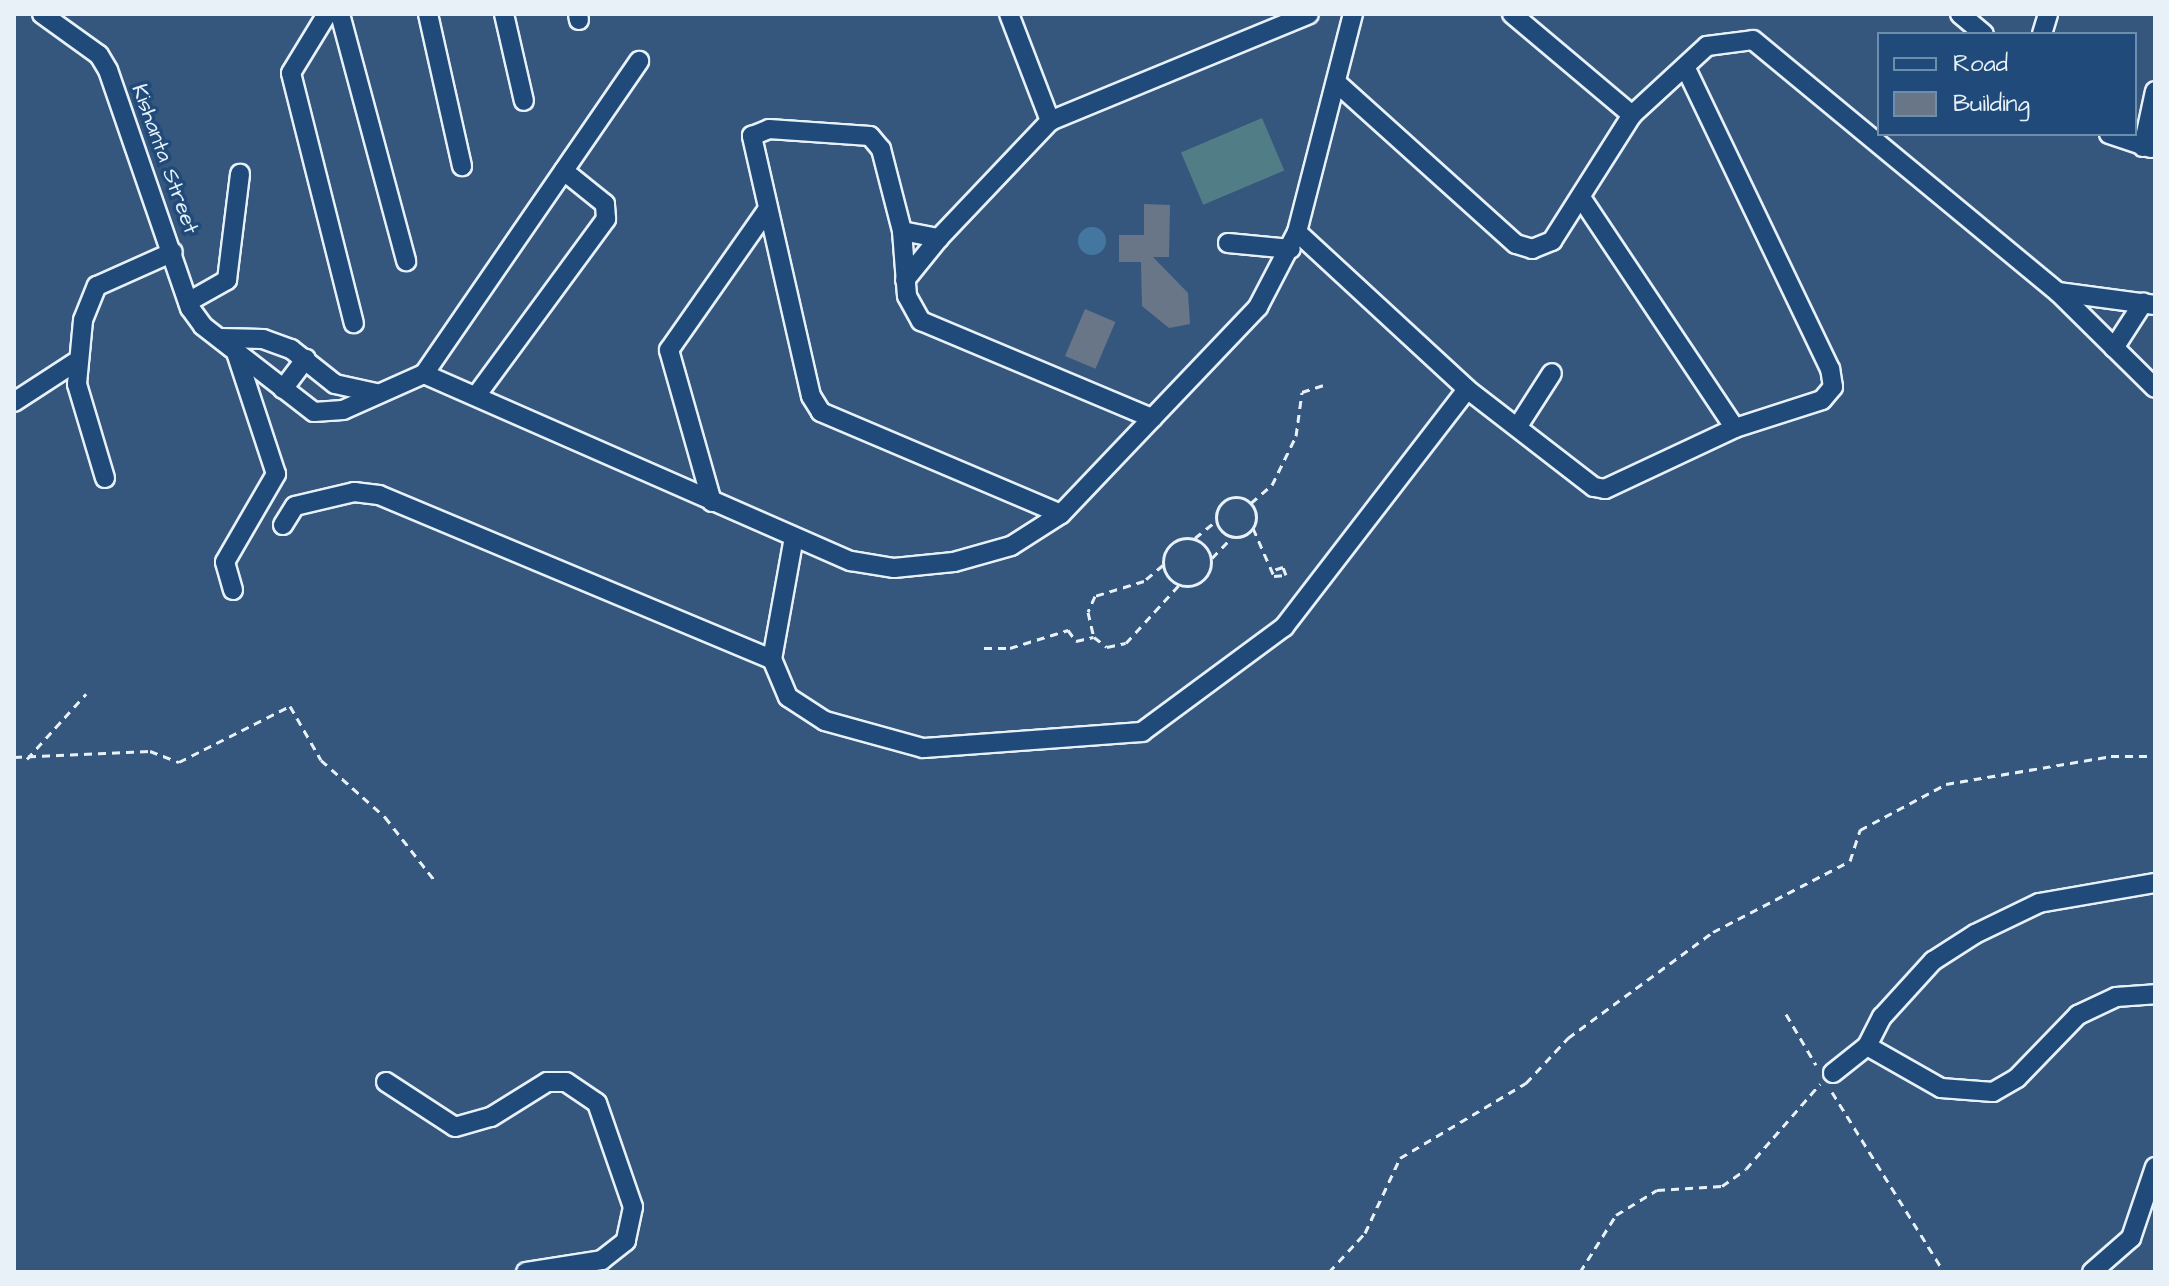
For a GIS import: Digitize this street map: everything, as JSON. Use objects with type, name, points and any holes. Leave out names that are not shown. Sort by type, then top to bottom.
[{"type":"street","name":"Kishanta Street","points":[[42,14],[99,55],[108,70],[188,302],[276,384],[314,412],[332,413],[424,374]]},
{"type":"street","points":[[327,14],[291,73],[354,323]]},
{"type":"street","points":[[340,14],[406,261]]},
{"type":"street","points":[[428,14],[462,166]]},
{"type":"street","points":[[504,14],[524,101]]},
{"type":"street","points":[[1009,14],[1050,121]]},
{"type":"street","points":[[905,280],[939,238],[1050,121],[1309,14]]},
{"type":"street","points":[[639,61],[424,374],[851,561],[894,568],[954,562],[1011,546],[1061,514],[1258,307],[1294,240],[1338,84],[1353,14]]},
{"type":"street","points":[[1512,14],[1632,115]]},
{"type":"street","points":[[1960,14],[1982,32]]},
{"type":"street","points":[[1338,84],[1516,244],[1532,249],[1552,241],[1582,199],[1632,115],[1719,40],[1753,40],[1772,49],[2058,292],[2155,388]]},
{"type":"street","points":[[1228,243],[1294,240],[1467,389],[1520,423],[1605,489],[1735,428],[1822,400],[1832,378],[1685,67]]},
{"type":"street","points":[[2115,136],[2149,148],[2155,91]]},
{"type":"street","points":[[1061,514],[821,412],[767,210],[752,136],[769,129],[858,132],[881,149],[902,231],[905,280],[921,321],[1152,418]]},
{"type":"street","points":[[476,396],[606,219],[605,204],[564,171]]},
{"type":"street","points":[[188,302],[227,280],[240,174]]},
{"type":"street","points":[[1582,199],[1735,428]]},
{"type":"street","points":[[712,502],[662,354],[767,210]]},
{"type":"street","points":[[902,231],[939,238]]},
{"type":"street","points":[[105,478],[74,363],[97,286],[173,252]]},
{"type":"street","points":[[2058,292],[2149,304]]},
{"type":"street","points":[[2114,348],[2149,304]]},
{"type":"street","points":[[233,590],[225,562],[276,474],[230,341],[298,354],[335,384],[376,393]]},
{"type":"street","points":[[276,384],[298,354]]},
{"type":"street","points":[[14,402],[74,363]]},
{"type":"street","points":[[1520,423],[1552,373]]},
{"type":"street","points":[[794,537],[772,659],[788,697],[825,721],[923,748],[1142,732],[1284,627],[1467,389]]},
{"type":"street","points":[[283,525],[295,506],[354,492],[379,495],[772,659]]},
{"type":"street","points":[[1829,1076],[1867,1046],[1903,991],[1975,934],[2039,903],[2155,883]]},
{"type":"street","points":[[1867,1046],[1941,1088],[1993,1092],[2017,1078],[2078,1015],[2116,997],[2155,994]]},
{"type":"street","points":[[386,1082],[455,1127],[491,1117],[547,1082],[566,1082],[597,1103],[633,1207],[626,1241],[602,1260],[526,1272]]},
{"type":"street","points":[[2092,1272],[2131,1238],[2155,1167]]},
{"type":"path","points":[[1251,503],[1272,485],[1296,436],[1302,392],[1323,385]]},
{"type":"path","points":[[1251,503],[1227,499],[1216,521],[1195,538],[1172,542],[1163,565],[1144,581],[1095,596],[1088,612],[1094,637],[1107,647],[1126,643],[1179,585],[1203,580],[1212,558],[1231,538],[1253,528]]},
{"type":"path","points":[[1251,503],[1253,528],[1274,570]]},
{"type":"path","points":[[1216,521],[1231,538]]},
{"type":"path","points":[[1195,538],[1212,558]]},
{"type":"path","points":[[1163,565],[1179,585]]},
{"type":"path","points":[[984,648],[1010,648],[1068,630],[1076,641],[1094,637]]},
{"type":"path","points":[[27,759],[86,694]]},
{"type":"path","points":[[14,757],[27,759],[150,751],[179,762],[290,706],[321,760],[385,817],[436,882]]},
{"type":"path","points":[[1329,1272],[1365,1233],[1400,1158],[1526,1083],[1568,1038],[1713,932],[1850,861],[1860,830],[1946,784],[2111,756],[2155,756]]},
{"type":"path","points":[[1786,1014],[1829,1076],[1944,1272]]},
{"type":"path","points":[[1580,1272],[1616,1215],[1657,1190],[1722,1186],[1746,1169],[1829,1076]]},
{"type":"green space","points":[[1262,118],[1284,170],[1203,205],[1181,152]]},
{"type":"water","points":[[1092,227],[1102,231],[1106,241],[1102,251],[1092,255],[1082,251],[1078,241],[1082,231]]},
{"type":"building","points":[[1144,204],[1170,205],[1169,257],[1153,257],[1188,293],[1190,324],[1169,328],[1142,306],[1141,262],[1119,262],[1119,235],[1144,235]]},
{"type":"building","points":[[1085,309],[1115,322],[1095,369],[1065,356]]}]
